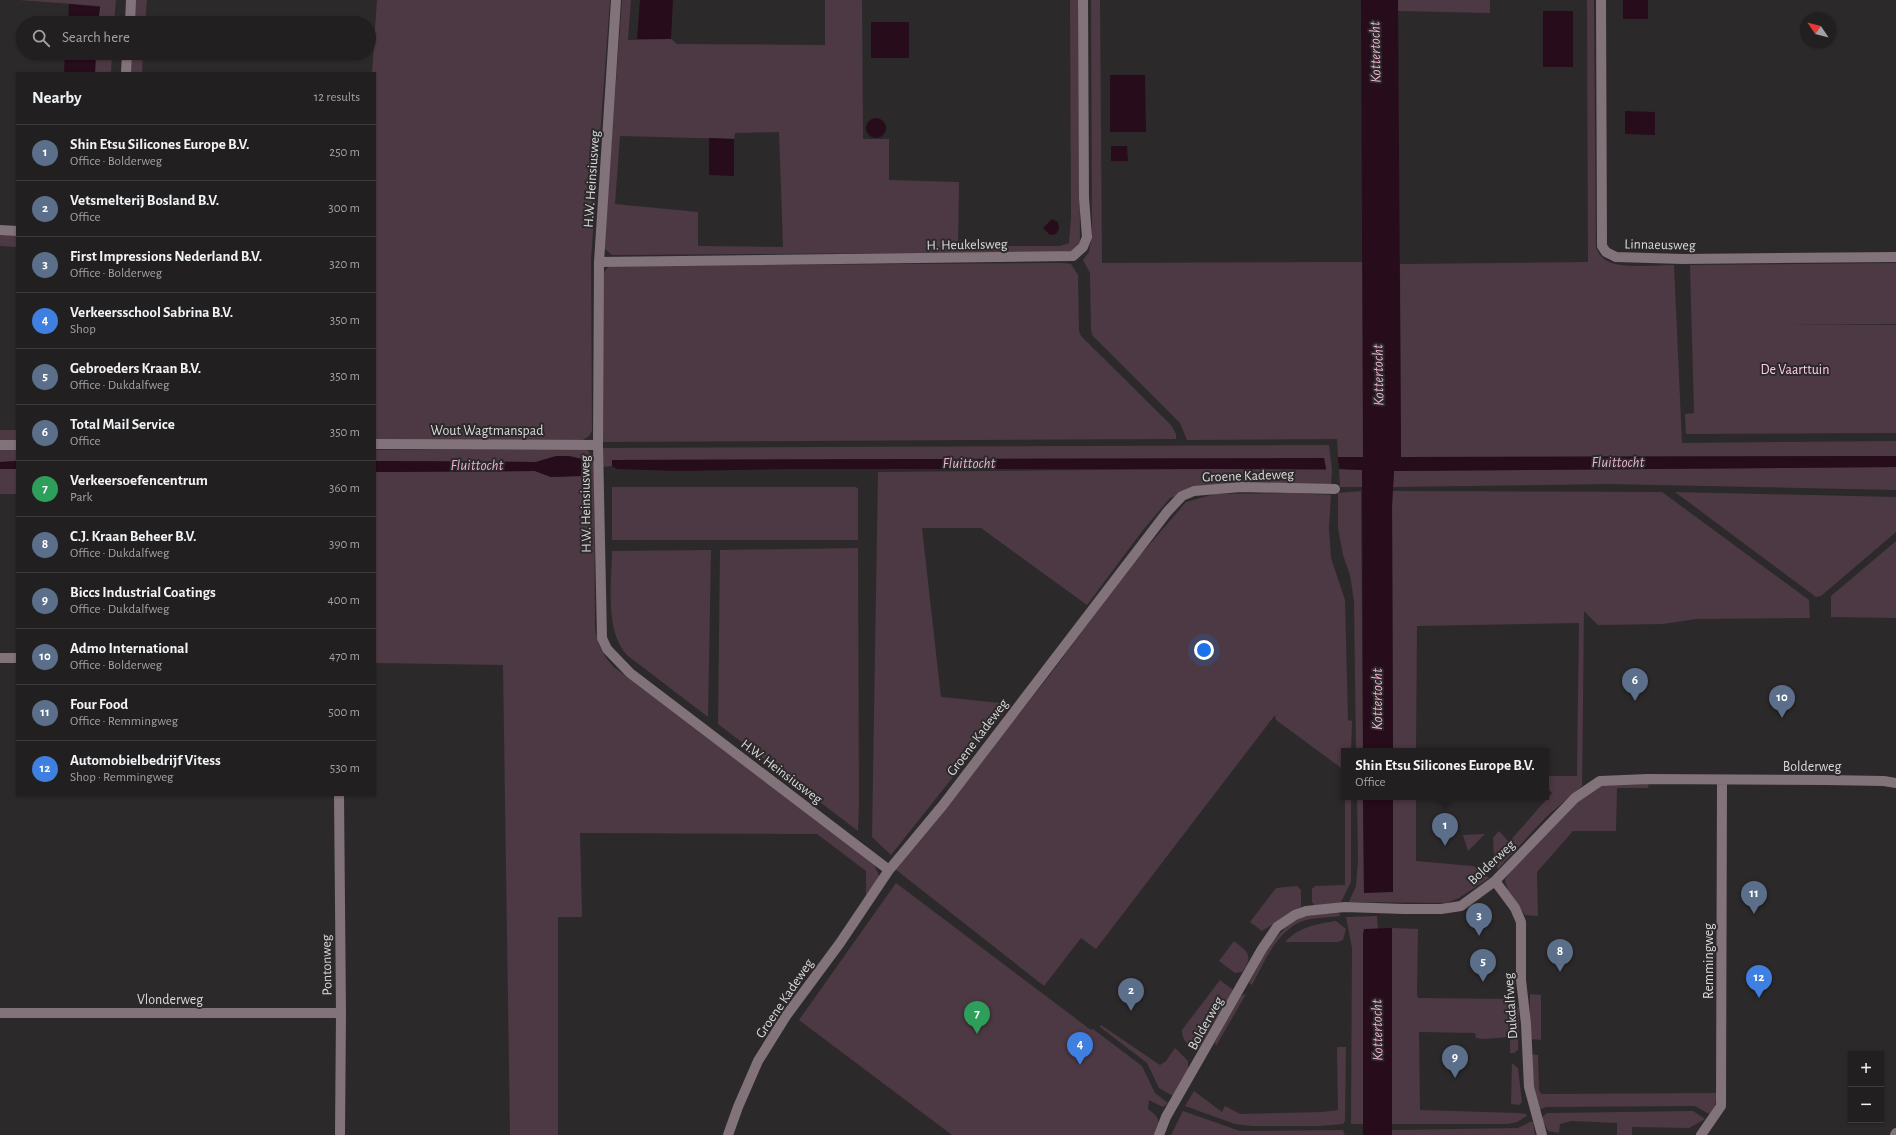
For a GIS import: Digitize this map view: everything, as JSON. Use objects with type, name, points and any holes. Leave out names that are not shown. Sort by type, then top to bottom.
[{"type":"street","points":[[130,16],[131,0]]},
{"type":"street","name":"H.W. Heinsiusweg","points":[[616,0],[600,262],[598,445],[602,638],[606,649],[630,672],[889,870]]},
{"type":"street","name":"H. Heukelsweg","points":[[600,262],[1073,256],[1083,247],[1087,237],[1084,198],[1083,0]]},
{"type":"street","name":"Linnaeusweg","points":[[1601,0],[1602,246],[1606,252],[1616,257],[1675,259],[1896,257]]},
{"type":"street","points":[[126,72],[127,60]]},
{"type":"street","points":[[0,230],[16,231]]},
{"type":"street","name":"Wout Wagtmanspad","points":[[376,444],[598,445]]},
{"type":"street","points":[[0,445],[16,445]]},
{"type":"street","name":"Groene Kadeweg","points":[[728,1135],[758,1061],[786,1016],[840,943],[889,870],[943,805],[1167,512],[1182,496],[1194,491],[1241,487],[1335,489]]},
{"type":"street","points":[[0,658],[16,658]]},
{"type":"street","name":"Bolderweg","points":[[1159,1135],[1172,1107],[1194,1071],[1262,949],[1277,927],[1295,915],[1306,911],[1346,907],[1404,909],[1461,906],[1495,881],[1575,798],[1600,781],[1826,780],[1884,781],[1896,783]]},
{"type":"street","name":"Remmingweg","points":[[1701,1135],[1721,1106],[1722,781]]},
{"type":"street","name":"Pontonweg","points":[[339,796],[341,1013],[340,1135]]},
{"type":"street","name":"Dukdalfweg","points":[[1495,881],[1515,908],[1521,922],[1520,980],[1526,1024],[1529,1087],[1542,1135]]},
{"type":"street","name":"Vlonderweg","points":[[0,1013],[341,1013]]},
{"type":"green space","points":[[19,0],[116,0],[115,16],[99,16],[100,6]]},
{"type":"green space","points":[[135,0],[147,0],[146,16],[136,16],[134,10]]},
{"type":"green space","points":[[377,0],[610,0],[591,259],[592,431],[589,436],[581,441],[376,442],[376,72],[372,72],[373,60],[376,60]]},
{"type":"green space","points":[[622,0],[631,0],[628,40],[671,39],[677,44],[825,45],[825,0],[862,0],[863,139],[889,139],[889,180],[959,182],[958,246],[1060,246],[1069,243],[1071,217],[1070,0],[1078,0],[1080,243],[1073,252],[612,255],[605,249],[604,244]],"holes":[[[779,132],[783,247],[698,246],[698,212],[615,204],[620,136],[734,139],[735,133]]]},
{"type":"green space","points":[[1091,0],[1100,0],[1102,263],[1363,262],[1363,458],[1338,457],[1337,439],[1187,440],[1180,423],[1092,335],[1090,273],[1083,260],[1089,252],[1092,234]]},
{"type":"green space","points":[[1398,0],[1490,0],[1490,13],[1398,11]]},
{"type":"green space","points":[[1587,0],[1594,0],[1596,248],[1603,258],[1616,264],[1637,266],[1674,265],[1682,443],[1896,441],[1896,456],[1401,457],[1400,264],[1588,262]]},
{"type":"green space","points":[[96,60],[112,60],[111,72],[95,72]]},
{"type":"green space","points":[[130,60],[143,60],[142,72],[129,72]]},
{"type":"green space","points":[[0,233],[16,234],[16,247],[0,246]]},
{"type":"green space","name":"De Vaarttuin","points":[[1896,263],[1896,324],[1782,325],[1896,325],[1896,433],[1686,434],[1685,414],[1694,413],[1690,265]]},
{"type":"green space","points":[[1071,264],[1078,275],[1079,331],[1081,336],[1171,425],[1176,434],[1176,439],[603,442],[602,276],[607,268],[611,266]]},
{"type":"green space","points":[[0,430],[16,430],[16,442],[0,442]]},
{"type":"green space","points":[[1329,445],[1332,470],[1331,486],[1198,488],[1170,498],[1143,530],[1087,605],[981,528],[922,528],[941,697],[1011,704],[891,855],[872,837],[878,472],[1212,469],[1326,470],[1324,458],[612,460],[612,466],[601,467],[601,448]]},
{"type":"green space","points":[[16,448],[16,461],[0,462],[0,449]]},
{"type":"green space","points":[[586,449],[593,456],[594,460],[595,630],[605,656],[615,668],[874,864],[880,878],[866,902],[866,871],[817,834],[580,833],[582,917],[558,917],[558,1135],[510,1135],[503,665],[376,663],[376,472],[535,471],[551,477],[581,476],[582,459],[564,456],[536,462],[376,461],[376,450]]},
{"type":"green space","points":[[1896,467],[1896,490],[1609,484],[1393,487],[1394,471]]},
{"type":"green space","points":[[0,469],[16,469],[16,494],[0,494]]},
{"type":"green space","points":[[1339,469],[1362,470],[1362,487],[1340,487]]},
{"type":"green space","points":[[612,487],[855,487],[858,488],[858,540],[612,540]]},
{"type":"green space","points":[[1361,491],[1363,748],[1356,748],[1354,601],[1350,575],[1343,555],[1338,528],[1338,493]]},
{"type":"green space","points":[[1392,491],[1662,492],[1809,600],[1810,618],[1696,619],[1663,624],[1598,625],[1584,611],[1582,786],[1546,817],[1498,869],[1494,859],[1493,838],[1499,831],[1509,842],[1546,800],[1549,800],[1549,796],[1552,793],[1549,790],[1549,776],[1577,776],[1579,623],[1417,626],[1416,748],[1393,748]]},
{"type":"green space","points":[[1675,492],[1896,497],[1896,532],[1821,596],[1816,597]]},
{"type":"green space","points":[[1292,493],[1331,495],[1329,528],[1331,558],[1345,600],[1348,720],[1352,721],[1351,748],[1341,748],[1341,768],[1276,720],[1275,715],[1096,949],[1081,938],[1044,986],[895,869],[932,825],[1052,672],[1131,566],[1186,502],[1215,494]]},
{"type":"green space","points":[[1896,541],[1896,618],[1831,617],[1831,596]]},
{"type":"green space","points":[[858,548],[858,831],[718,724],[720,550]]},
{"type":"green space","points":[[711,550],[708,717],[628,656],[620,646],[615,634],[612,620],[611,592],[612,551]]},
{"type":"green space","points":[[1649,781],[1648,788],[1617,788],[1616,831],[1573,831],[1537,872],[1538,916],[1525,915],[1508,891],[1505,880],[1511,870],[1552,824],[1576,801],[1597,787],[1616,782]]},
{"type":"green space","points":[[1345,800],[1351,800],[1351,882],[1341,902],[1337,905],[1315,906],[1312,902],[1312,889],[1315,886],[1345,885]]},
{"type":"green space","points":[[1357,800],[1363,800],[1364,893],[1393,886],[1393,800],[1416,800],[1416,861],[1473,866],[1481,870],[1489,878],[1459,898],[1446,903],[1349,902],[1356,886],[1358,861]]},
{"type":"green space","points":[[1485,834],[1468,851],[1463,835]]},
{"type":"green space","points":[[896,883],[1091,1030],[1093,1029],[1142,1066],[1155,1093],[1168,1103],[1163,1107],[1149,1100],[1148,1109],[1158,1120],[1154,1135],[952,1135],[799,1020]]},
{"type":"green space","points":[[1297,886],[1301,890],[1301,907],[1262,931],[1250,922],[1276,888]]},
{"type":"green space","points":[[1339,913],[1340,916],[1309,919],[1300,922],[1284,933],[1266,958],[1252,985],[1249,983],[1271,944],[1286,928],[1304,917]]},
{"type":"green space","points":[[1377,916],[1378,929],[1364,929],[1363,1124],[1351,1124],[1352,948],[1346,917]]},
{"type":"green space","points":[[1336,921],[1346,929],[1343,940],[1338,942],[1285,942],[1296,933],[1308,927]]},
{"type":"green space","points":[[1392,928],[1418,929],[1418,998],[1509,999],[1517,1005],[1519,1009],[1518,1050],[1514,1053],[1510,1053],[1510,1037],[1483,1039],[1476,1038],[1475,1033],[1419,1032],[1420,1110],[1518,1113],[1526,1114],[1527,1116],[1517,1122],[1508,1124],[1392,1124]]},
{"type":"green space","points":[[1234,941],[1248,954],[1248,962],[1242,972],[1235,973],[1219,961]]},
{"type":"green space","points":[[1220,980],[1233,990],[1199,1048],[1192,1046],[1183,1038],[1182,1030]]},
{"type":"green space","points":[[1246,994],[1216,1046],[1215,1042],[1241,996]]},
{"type":"green space","points":[[1530,994],[1541,995],[1541,1040],[1530,1039],[1529,1036]]},
{"type":"green space","points":[[1101,1025],[1160,1065],[1166,1061],[1175,1048],[1188,1061],[1188,1069],[1173,1096],[1159,1088],[1147,1063],[1100,1027]]},
{"type":"green space","points":[[1337,1047],[1346,1047],[1345,1121],[1343,1124],[1320,1126],[1252,1126],[1235,1124],[1185,1106],[1194,1091],[1222,1112],[1225,1106],[1240,1114],[1322,1112],[1338,1110]]},
{"type":"green space","points":[[1531,1054],[1538,1055],[1539,1090],[1541,1094],[1716,1093],[1715,1105],[1709,1114],[1695,1106],[1546,1107],[1539,1110],[1531,1087]]},
{"type":"green space","points":[[1512,1063],[1518,1068],[1522,1102],[1519,1105],[1511,1104]]},
{"type":"green space","points":[[1183,1111],[1240,1131],[1343,1130],[1345,1135],[1171,1135]]},
{"type":"green space","points":[[1693,1111],[1705,1119],[1689,1128],[1632,1127],[1632,1135],[1617,1135],[1617,1123],[1572,1121],[1560,1124],[1559,1133],[1548,1131],[1541,1118],[1547,1113]]},
{"type":"green space","points":[[1533,1122],[1535,1135],[1392,1135],[1392,1130],[1518,1128]]},
{"type":"water","points":[[640,0],[673,0],[671,39],[637,39]]},
{"type":"water","points":[[1361,0],[1398,0],[1401,457],[1896,456],[1896,467],[1394,471],[1392,507],[1393,748],[1363,748],[1362,470],[1339,469],[1338,457],[1363,457]]},
{"type":"water","points":[[1623,0],[1648,0],[1648,19],[1623,19]]},
{"type":"water","points":[[69,4],[100,7],[99,16],[68,16]]},
{"type":"water","points":[[1543,11],[1573,11],[1573,67],[1543,67]]},
{"type":"water","points":[[871,22],[909,22],[909,58],[871,58]]},
{"type":"water","points":[[65,60],[96,60],[95,72],[64,72]]},
{"type":"water","points":[[1110,75],[1145,75],[1146,132],[1110,132]]},
{"type":"water","points":[[1625,111],[1655,112],[1655,135],[1625,134]]},
{"type":"water","points":[[876,118],[883,121],[886,128],[883,135],[876,138],[869,135],[866,128],[869,121]]},
{"type":"water","points":[[709,138],[734,139],[734,176],[709,175]]},
{"type":"water","points":[[1111,146],[1127,146],[1128,161],[1111,161]]},
{"type":"water","points":[[1052,219],[1058,222],[1059,229],[1056,234],[1050,235],[1043,228]]},
{"type":"water","name":"Fluittocht","points":[[556,456],[569,456],[582,459],[581,476],[551,477],[535,471],[376,472],[376,461],[536,462]]},
{"type":"water","name":"Fluittocht","points":[[1324,458],[1326,469],[794,469],[677,471],[617,469],[612,466],[612,460]]},
{"type":"water","points":[[16,461],[16,469],[0,469],[0,462]]},
{"type":"water","points":[[1363,800],[1393,800],[1393,892],[1364,893]]},
{"type":"water","name":"Kottertocht","points":[[1392,928],[1392,1135],[1363,1135],[1363,934],[1364,929]]},
{"type":"place","name":"Total Mail Service","points":[[1635,701]]},
{"type":"place","name":"Admo International","points":[[1782,718]]},
{"type":"place","name":"Shin Etsu Silicones Europe B.V.","points":[[1445,846]]},
{"type":"place","name":"Four Food","points":[[1754,914]]},
{"type":"place","name":"First Impressions Nederland B.V.","points":[[1479,936]]},
{"type":"place","name":"C.J. Kraan Beheer B.V.","points":[[1560,972]]},
{"type":"place","name":"Gebroeders Kraan B.V.","points":[[1483,982]]},
{"type":"place","name":"Automobielbedrijf Vitess","points":[[1759,998]]},
{"type":"place","name":"Vetsmelterij Bosland B.V.","points":[[1131,1011]]},
{"type":"place","name":"Verkeersoefencentrum","points":[[977,1034]]},
{"type":"place","name":"Verkeersschool Sabrina B.V.","points":[[1080,1065]]},
{"type":"place","name":"Biccs Industrial Coatings","points":[[1455,1078]]}]
